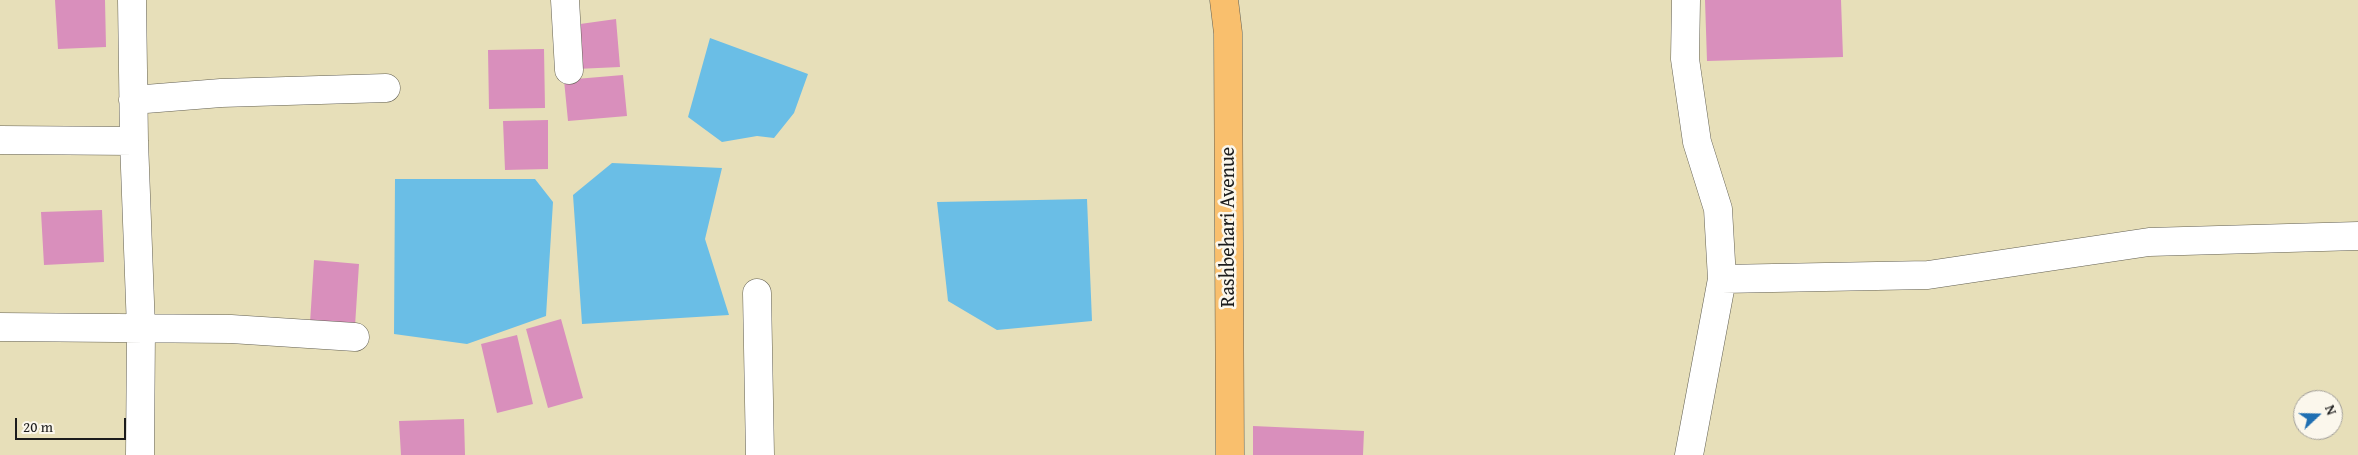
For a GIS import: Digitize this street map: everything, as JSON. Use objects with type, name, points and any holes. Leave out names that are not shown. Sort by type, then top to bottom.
[{"type":"main road","name":"Rashbehari Avenue","points":[[1224,0],[1228,33],[1230,455]]},
{"type":"street","points":[[132,0],[134,141],[141,329],[140,455]]},
{"type":"street","points":[[565,0],[569,70]]},
{"type":"street","points":[[1686,0],[1685,59],[1697,142],[1718,209],[1722,279],[1689,455]]},
{"type":"street","points":[[134,100],[221,93],[386,88]]},
{"type":"street","points":[[0,140],[134,141]]},
{"type":"street","points":[[1722,279],[1928,275],[2149,242],[2358,236]]},
{"type":"street","points":[[757,293],[760,455]]},
{"type":"street","points":[[0,328],[231,329],[355,337]]},
{"type":"water","points":[[710,38],[808,74],[794,113],[774,138],[757,136],[722,142],[688,117]]},
{"type":"water","points":[[612,163],[722,168],[705,239],[729,315],[582,324],[573,195]]},
{"type":"water","points":[[395,179],[535,179],[553,202],[546,316],[467,344],[394,334]]},
{"type":"water","points":[[1087,199],[1092,321],[997,330],[948,301],[937,202]]},
{"type":"building","points":[[55,0],[105,0],[106,47],[58,49]]},
{"type":"building","points":[[1705,0],[1841,0],[1843,57],[1707,61]]},
{"type":"building","points":[[616,19],[620,67],[576,69],[573,25]]},
{"type":"building","points":[[544,49],[545,108],[489,109],[488,50]]},
{"type":"building","points":[[623,75],[627,116],[568,121],[564,80]]},
{"type":"building","points":[[548,120],[548,169],[505,170],[503,121]]},
{"type":"building","points":[[102,210],[104,262],[44,265],[41,212]]},
{"type":"building","points":[[314,260],[359,264],[355,326],[310,323]]},
{"type":"building","points":[[561,319],[583,398],[548,408],[526,329]]},
{"type":"building","points":[[517,335],[533,404],[497,413],[481,344]]},
{"type":"building","points":[[464,419],[465,455],[401,455],[399,421]]},
{"type":"building","points":[[1253,426],[1364,431],[1363,455],[1253,455]]}]
